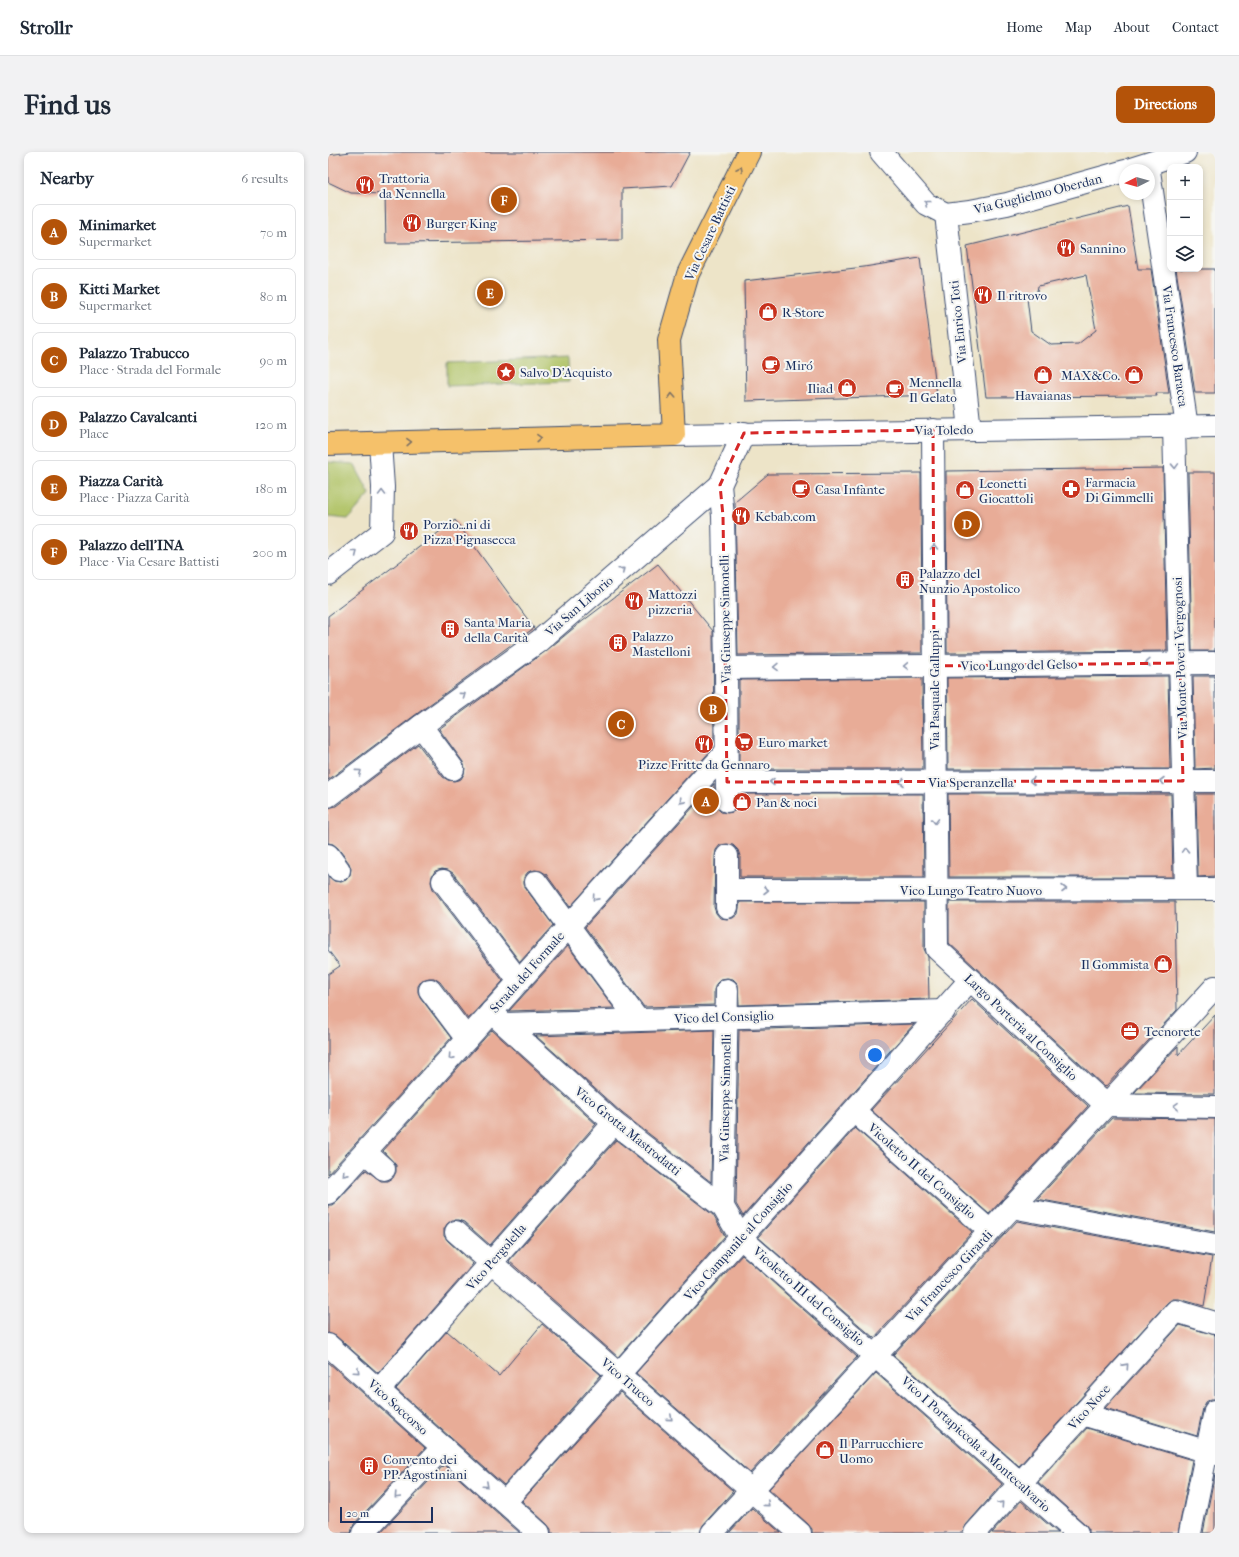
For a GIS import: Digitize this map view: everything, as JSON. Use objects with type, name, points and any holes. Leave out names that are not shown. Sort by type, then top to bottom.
[{"type":"main road","name":"Via Cesare Battisti","points":[[674,435],[669,340],[688,274],[749,152]]},
{"type":"main road","points":[[328,444],[674,435]]},
{"type":"street","points":[[881,152],[926,204],[946,214]]},
{"type":"street","points":[[1155,164],[1185,152]]},
{"type":"street","name":"Via Guglielmo Oberdan","points":[[946,214],[1007,204],[1119,173]]},
{"type":"street","name":"Via Francesco Baracca","points":[[1148,200],[1180,427]]},
{"type":"street","name":"Via Enrico Toti","points":[[946,214],[970,430]]},
{"type":"street","name":"Via Toledo","points":[[674,435],[1215,426]]},
{"type":"street","name":"Via Monte Poveri Vergognosi","points":[[1180,427],[1180,663],[1186,889]]},
{"type":"street","name":"Via Pasquale Galluppi","points":[[933,430],[937,949]]},
{"type":"street","name":"Via San Liborio","points":[[328,796],[421,726],[539,641],[720,485],[744,434]]},
{"type":"street","points":[[328,574],[382,532],[383,487],[380,443]]},
{"type":"street","name":"Via Giuseppe Simonelli","points":[[720,485],[723,516],[727,792]]},
{"type":"street","name":"Vico Lungo del Gelso","points":[[726,668],[1215,663]]},
{"type":"street","points":[[421,726],[453,769]]},
{"type":"street","name":"Strada del Formale","points":[[328,1193],[467,1038],[498,1018],[519,981],[726,752]]},
{"type":"street","name":"Via Speranzella","points":[[727,792],[935,782],[1215,781]]},
{"type":"street","name":"Vico Lungo Teatro Nuovo","points":[[727,856],[727,898],[936,890],[1215,889]]},
{"type":"street","points":[[443,881],[519,981]]},
{"type":"street","points":[[536,882],[638,1020]]},
{"type":"street","name":"Largo Porteria al Consiglio","points":[[937,949],[1106,1105]]},
{"type":"street","name":"Vico Campanile al Consiglio","points":[[505,1502],[944,1011],[970,980]]},
{"type":"street","name":"Via Francesco Girardi","points":[[712,1533],[1215,987]]},
{"type":"street","points":[[430,990],[467,1038]]},
{"type":"street","name":"Via Giuseppe Simonelli","points":[[723,1206],[727,990]]},
{"type":"street","name":"Vico del Consiglio","points":[[498,1018],[638,1020],[944,1011]]},
{"type":"street","name":"Vico Grotta Mastrodatti","points":[[498,1018],[614,1123],[723,1206],[741,1238]]},
{"type":"street","points":[[1106,1105],[1215,1107]]},
{"type":"street","name":"Vicoletto II del Consiglio","points":[[854,1112],[990,1231]]},
{"type":"street","name":"Vico Pergolella","points":[[379,1390],[614,1123]]},
{"type":"street","points":[[364,1152],[384,1169]]},
{"type":"street","points":[[1012,1207],[1215,1244]]},
{"type":"street","name":"Vico Trucco","points":[[456,1232],[800,1533]]},
{"type":"street","name":"Vicoletto III del Consiglio","points":[[741,1238],[876,1355]]},
{"type":"street","name":"Vico Noce","points":[[975,1533],[1176,1311],[1215,1323]]},
{"type":"street","name":"Vico Soccorso","points":[[328,1345],[539,1533]]},
{"type":"street","name":"Vico I Portapiccola a Montecalvario","points":[[876,1355],[1077,1533]]},
{"type":"street","points":[[1190,1533],[1211,1452],[1215,1411]]},
{"type":"street","points":[[1082,1414],[1211,1452]]},
{"type":"street","points":[[363,1533],[443,1447]]},
{"type":"highlighted area","points":[[933,430],[934,666],[1180,663],[1183,781],[727,782],[723,516],[720,485],[744,433]]},
{"type":"green space","points":[[568,358],[569,382],[447,386],[447,363]]},
{"type":"green space","points":[[328,462],[354,464],[370,494],[348,519],[328,517]]},
{"type":"building","points":[[350,152],[690,152],[672,186],[622,189],[622,240],[386,243],[385,194],[351,193],[328,182],[328,155]]},
{"type":"building","points":[[1128,206],[1138,269],[1151,269],[1169,393],[1156,393],[1157,396],[986,397],[967,246]],"holes":[[[1086,275],[1096,330],[1078,344],[1051,345],[1031,331],[1027,298],[1036,296],[1038,286]]]},
{"type":"building","points":[[920,258],[937,395],[746,401],[744,281],[864,267]]},
{"type":"building","points":[[1203,269],[1215,269],[1215,393],[1195,393],[1176,272],[1203,272]]},
{"type":"building","points":[[1163,468],[1167,651],[947,653],[946,471]]},
{"type":"building","points":[[1188,472],[1215,472],[1215,651],[1192,651]]},
{"type":"building","points":[[921,473],[922,653],[738,655],[735,502],[768,474]]},
{"type":"building","points":[[455,520],[534,628],[328,780],[328,616]]},
{"type":"building","points":[[658,564],[713,631],[714,747],[570,907],[546,874],[535,870],[528,872],[524,877],[526,889],[553,925],[520,962],[453,873],[442,869],[435,871],[431,882],[433,889],[503,981],[468,1019],[440,982],[434,978],[422,980],[418,986],[420,997],[451,1038],[328,1174],[328,974],[340,966],[328,950],[328,876],[334,881],[341,882],[346,880],[350,875],[351,869],[349,863],[338,848],[333,844],[328,843],[328,808],[336,806],[418,744],[443,777],[454,781],[461,779],[465,768],[463,762],[439,729],[546,651]]},
{"type":"building","points":[[1168,676],[1170,769],[948,769],[947,678]]},
{"type":"building","points":[[1193,676],[1215,676],[1215,768],[1195,769]]},
{"type":"building","points":[[922,678],[923,769],[739,769],[739,680]]},
{"type":"building","points":[[714,784],[714,801],[716,807],[721,812],[727,813],[733,812],[738,807],[739,794],[923,794],[924,877],[740,877],[740,856],[738,850],[733,845],[720,845],[716,850],[715,856],[714,907],[720,918],[727,919],[733,918],[738,914],[740,902],[924,902],[924,949],[928,957],[929,999],[739,1005],[738,984],[733,979],[727,978],[721,979],[716,984],[714,990],[714,1005],[644,1007],[585,927]]},
{"type":"building","points":[[948,794],[1171,794],[1173,877],[949,877]]},
{"type":"building","points":[[1196,794],[1215,794],[1215,876],[1198,877]]},
{"type":"building","points":[[949,902],[1175,902],[1177,1010],[1105,1087],[949,943]]},
{"type":"building","points":[[568,946],[614,1008],[509,1011]]},
{"type":"building","points":[[972,999],[1088,1106],[989,1214],[871,1110]]},
{"type":"building","points":[[1215,1015],[1215,1094],[1134,1093],[1178,1046],[1178,1055]]},
{"type":"building","points":[[914,1024],[743,1216],[736,1204],[739,1030]]},
{"type":"building","points":[[492,1030],[596,1124],[490,1245],[464,1222],[452,1220],[447,1224],[444,1229],[444,1236],[473,1264],[378,1373],[336,1336],[328,1333],[328,1205],[332,1205],[337,1201],[366,1170],[381,1181],[388,1181],[393,1178],[396,1172],[396,1165],[383,1151]]},
{"type":"building","points":[[714,1030],[711,1182],[622,1113],[536,1036]]},
{"type":"building","points":[[1112,1118],[1215,1119],[1215,1232],[1037,1199]]},
{"type":"building","points":[[855,1128],[972,1232],[874,1338],[758,1237]]},
{"type":"building","points":[[616,1140],[713,1215],[725,1236],[618,1357],[509,1261]]},
{"type":"building","points":[[1017,1221],[1212,1257],[1204,1306],[1179,1299],[1172,1299],[1167,1303],[1019,1466],[893,1355]]},
{"type":"building","points":[[742,1255],[857,1357],[750,1473],[636,1373]]},
{"type":"building","points":[[542,1324],[601,1375],[504,1485],[396,1389],[447,1331],[499,1376]]},
{"type":"building","points":[[1180,1325],[1215,1335],[1215,1399],[1211,1399],[1206,1402],[1203,1408],[1197,1436],[1105,1408]]},
{"type":"building","name":"Convento dei PP. Agostiniani","points":[[328,1362],[425,1448],[354,1524],[351,1533],[328,1533]]},
{"type":"building","points":[[876,1373],[1002,1484],[966,1525],[963,1533],[812,1533],[812,1529],[808,1524],[769,1489]]},
{"type":"building","points":[[620,1392],[733,1491],[703,1525],[700,1533],[551,1533],[551,1529],[547,1524],[522,1501]]},
{"type":"building","points":[[1087,1428],[1192,1460],[1178,1533],[1089,1533],[1089,1529],[1085,1524],[1038,1482]]},
{"type":"building","points":[[444,1465],[520,1533],[380,1533]]},
{"type":"building","points":[[1215,1473],[1215,1533],[1203,1533]]},
{"type":"building","points":[[1021,1501],[1058,1533],[992,1533]]},
{"type":"building","points":[[752,1508],[781,1533],[729,1533]]},
{"type":"place","name":"Trattoria da Nennella","points":[[365,185]]},
{"type":"place","name":"Palazzo dell'INA","points":[[504,200]]},
{"type":"place","name":"Burger King","points":[[412,223]]},
{"type":"place","name":"Sannino","points":[[1066,248]]},
{"type":"place","name":"Piazza Carità","points":[[490,293]]},
{"type":"place","name":"Il ritrovo","points":[[983,295]]},
{"type":"place","name":"R-Store","points":[[768,312]]},
{"type":"place","name":"Miró","points":[[771,365]]},
{"type":"place","name":"Salvo D'Acquisto","points":[[506,372]]},
{"type":"place","name":"Havaianas","points":[[1043,375]]},
{"type":"place","name":"MAX&Co.","points":[[1134,375]]},
{"type":"place","name":"Iliad","points":[[847,388]]},
{"type":"place","name":"Mennella Il Gelato","points":[[895,389]]},
{"type":"place","name":"Casa Infante","points":[[801,489]]},
{"type":"place","name":"Farmacia Di Gimmelli","points":[[1071,489]]},
{"type":"place","name":"Leonetti Giocattoli","points":[[965,490]]},
{"type":"place","name":"Kebab.com","points":[[741,516]]},
{"type":"place","name":"Palazzo Cavalcanti","points":[[967,524]]},
{"type":"place","name":"Porzio…ni di Pizza Pignasecca","points":[[409,531]]},
{"type":"place","name":"Palazzo del Nunzio Apostolico","points":[[905,580]]},
{"type":"place","name":"Mattozzi pizzeria","points":[[634,601]]},
{"type":"place","name":"Santa Maria della Carità","points":[[450,629]]},
{"type":"place","name":"Palazzo Mastelloni","points":[[618,643]]},
{"type":"place","name":"Kitti Market","points":[[713,709]]},
{"type":"place","name":"Palazzo Trabucco","points":[[621,724]]},
{"type":"place","name":"Euro market","points":[[744,742]]},
{"type":"place","name":"Pizze Fritte da Gennaro","points":[[704,744]]},
{"type":"place","name":"Minimarket","points":[[706,801]]},
{"type":"place","name":"Pan & noci","points":[[742,802]]},
{"type":"place","name":"Il Gommista","points":[[1163,964]]},
{"type":"place","name":"Tecnorete","points":[[1130,1031]]},
{"type":"place","name":"Il Parrucchiere Uomo","points":[[825,1450]]},
{"type":"place","name":"Convento dei PP. Agostiniani","points":[[369,1466]]}]
